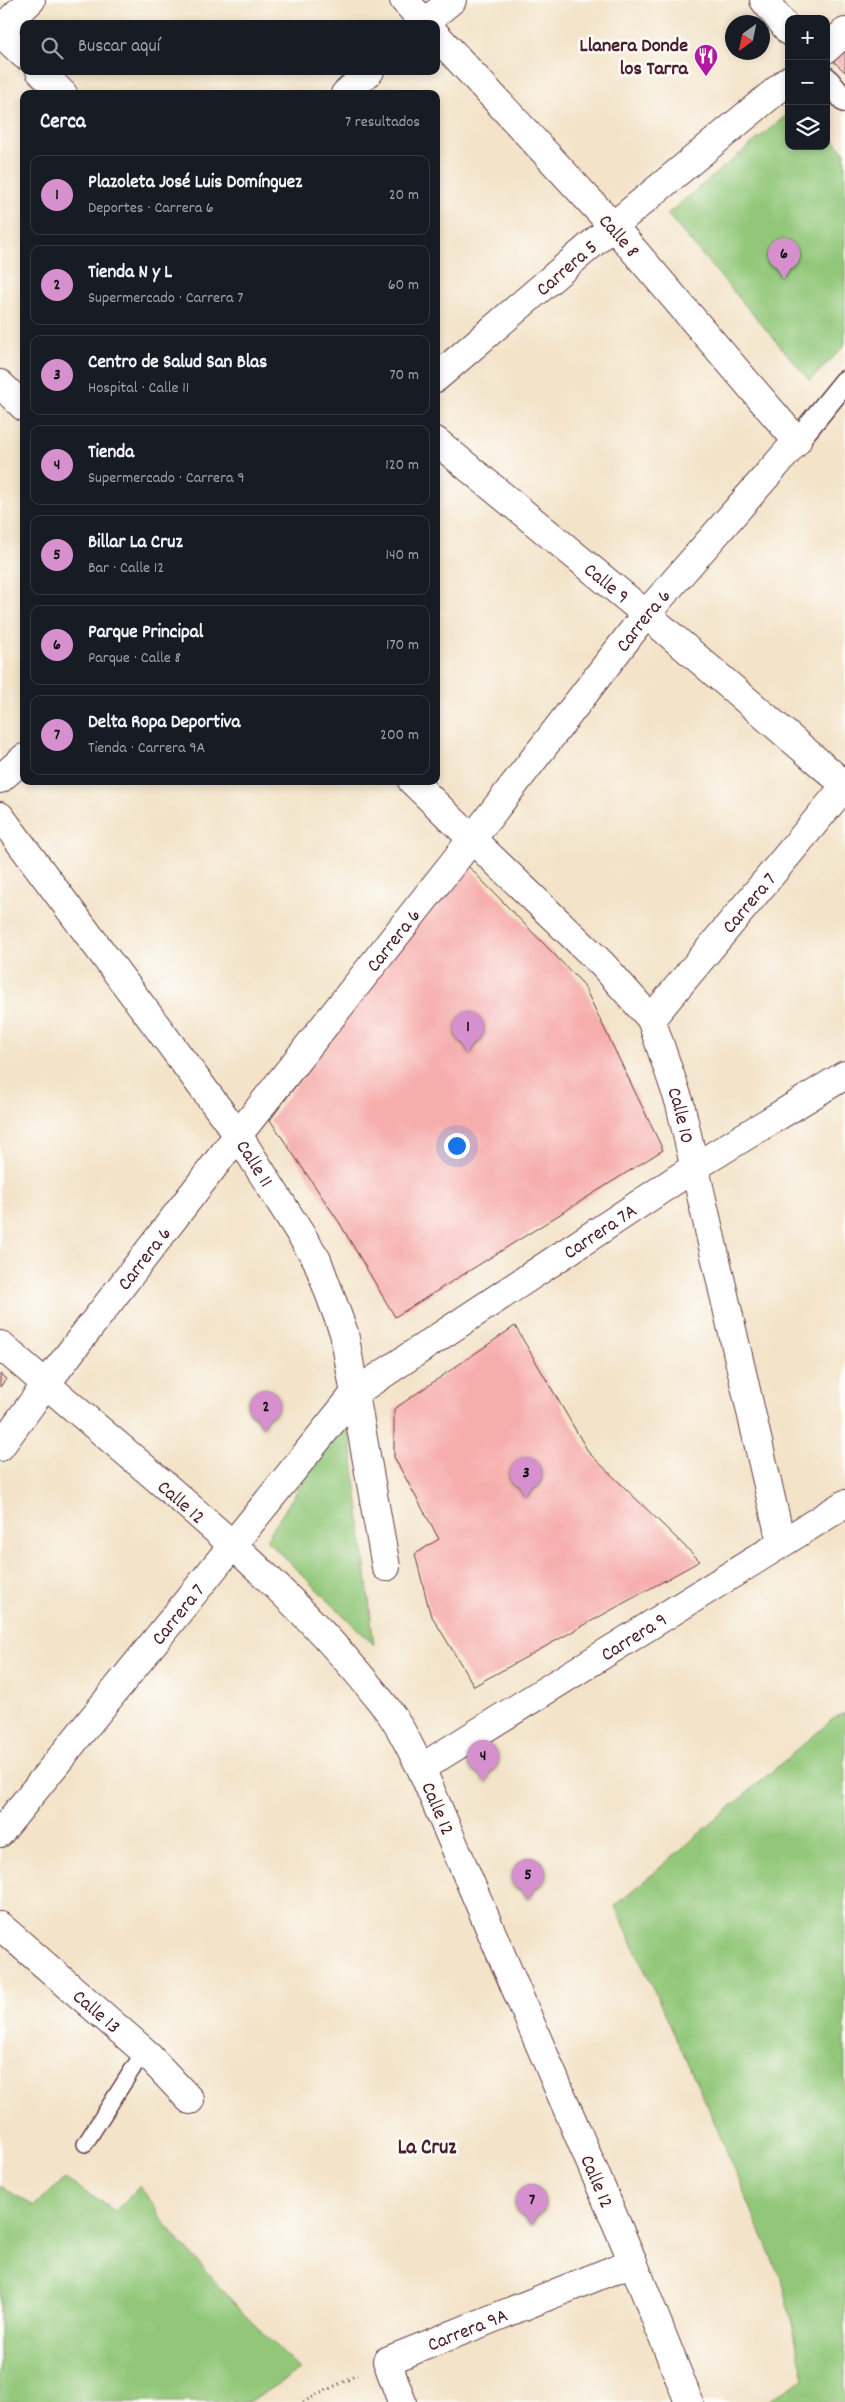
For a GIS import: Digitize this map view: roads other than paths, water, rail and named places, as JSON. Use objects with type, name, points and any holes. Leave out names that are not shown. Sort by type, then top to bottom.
[{"type":"street","points":[[20,51],[0,31],[31,0]]},
{"type":"street","name":"Calle 8","points":[[404,0],[422,20]]},
{"type":"street","points":[[434,20],[452,0]]},
{"type":"street","points":[[764,0],[785,26]]},
{"type":"street","points":[[830,45],[845,32]]},
{"type":"street","name":"Calle 8","points":[[440,39],[613,226],[797,441]]},
{"type":"street","points":[[44,75],[59,90]]},
{"type":"street","points":[[349,90],[366,75]]},
{"type":"street","name":"Carrera 5","points":[[440,375],[613,226],[785,83]]},
{"type":"street","points":[[830,83],[845,102]]},
{"type":"street","points":[[797,441],[845,382]]},
{"type":"street","name":"Carrera 6","points":[[0,1447],[46,1384],[238,1135],[472,839],[646,614],[797,441]]},
{"type":"street","name":"Calle 9","points":[[440,444],[646,614],[845,785]]},
{"type":"street","points":[[0,779],[20,762]]},
{"type":"street","name":"Calle 10","points":[[416,785],[602,964],[651,1019],[680,1104],[781,1542]]},
{"type":"street","name":"Carrera 7","points":[[651,1019],[845,785]]},
{"type":"street","name":"Calle 11","points":[[0,816],[238,1135],[317,1260],[344,1334],[356,1392],[386,1567]]},
{"type":"street","name":"Carrera 7A","points":[[356,1392],[695,1167],[845,1075]]},
{"type":"street","name":"Calle 12","points":[[0,1345],[232,1545],[326,1636],[388,1710],[421,1768],[633,2262],[689,2402]]},
{"type":"street","name":"Carrera 7","points":[[0,1834],[356,1392]]},
{"type":"street","name":"Carrera 9","points":[[421,1768],[781,1542],[845,1504]]},
{"type":"street","name":"Calle 13","points":[[0,1926],[144,2051],[190,2100]]},
{"type":"street","name":"Carrera 9A","points":[[402,2402],[388,2361],[633,2262]]},
{"type":"lane","points":[[85,2144],[144,2051]]},
{"type":"place","name":"Llanera Donde los Tarra","points":[[706,77]]},
{"type":"place","name":"Parque Principal","points":[[784,279]]},
{"type":"place","name":"Plazoleta José Luis Domínguez","points":[[468,1052]]},
{"type":"place","name":"Tienda N y L","points":[[266,1432]]},
{"type":"place","name":"Centro de Salud San Blas","points":[[526,1498]]},
{"type":"place","name":"Tienda","points":[[483,1781]]},
{"type":"place","name":"Billar La Cruz","points":[[528,1900]]},
{"type":"place","name":"Delta Ropa Deportiva","points":[[532,2225]]},
{"type":"district","name":"La Cruz","points":[[427,2146]]}]
